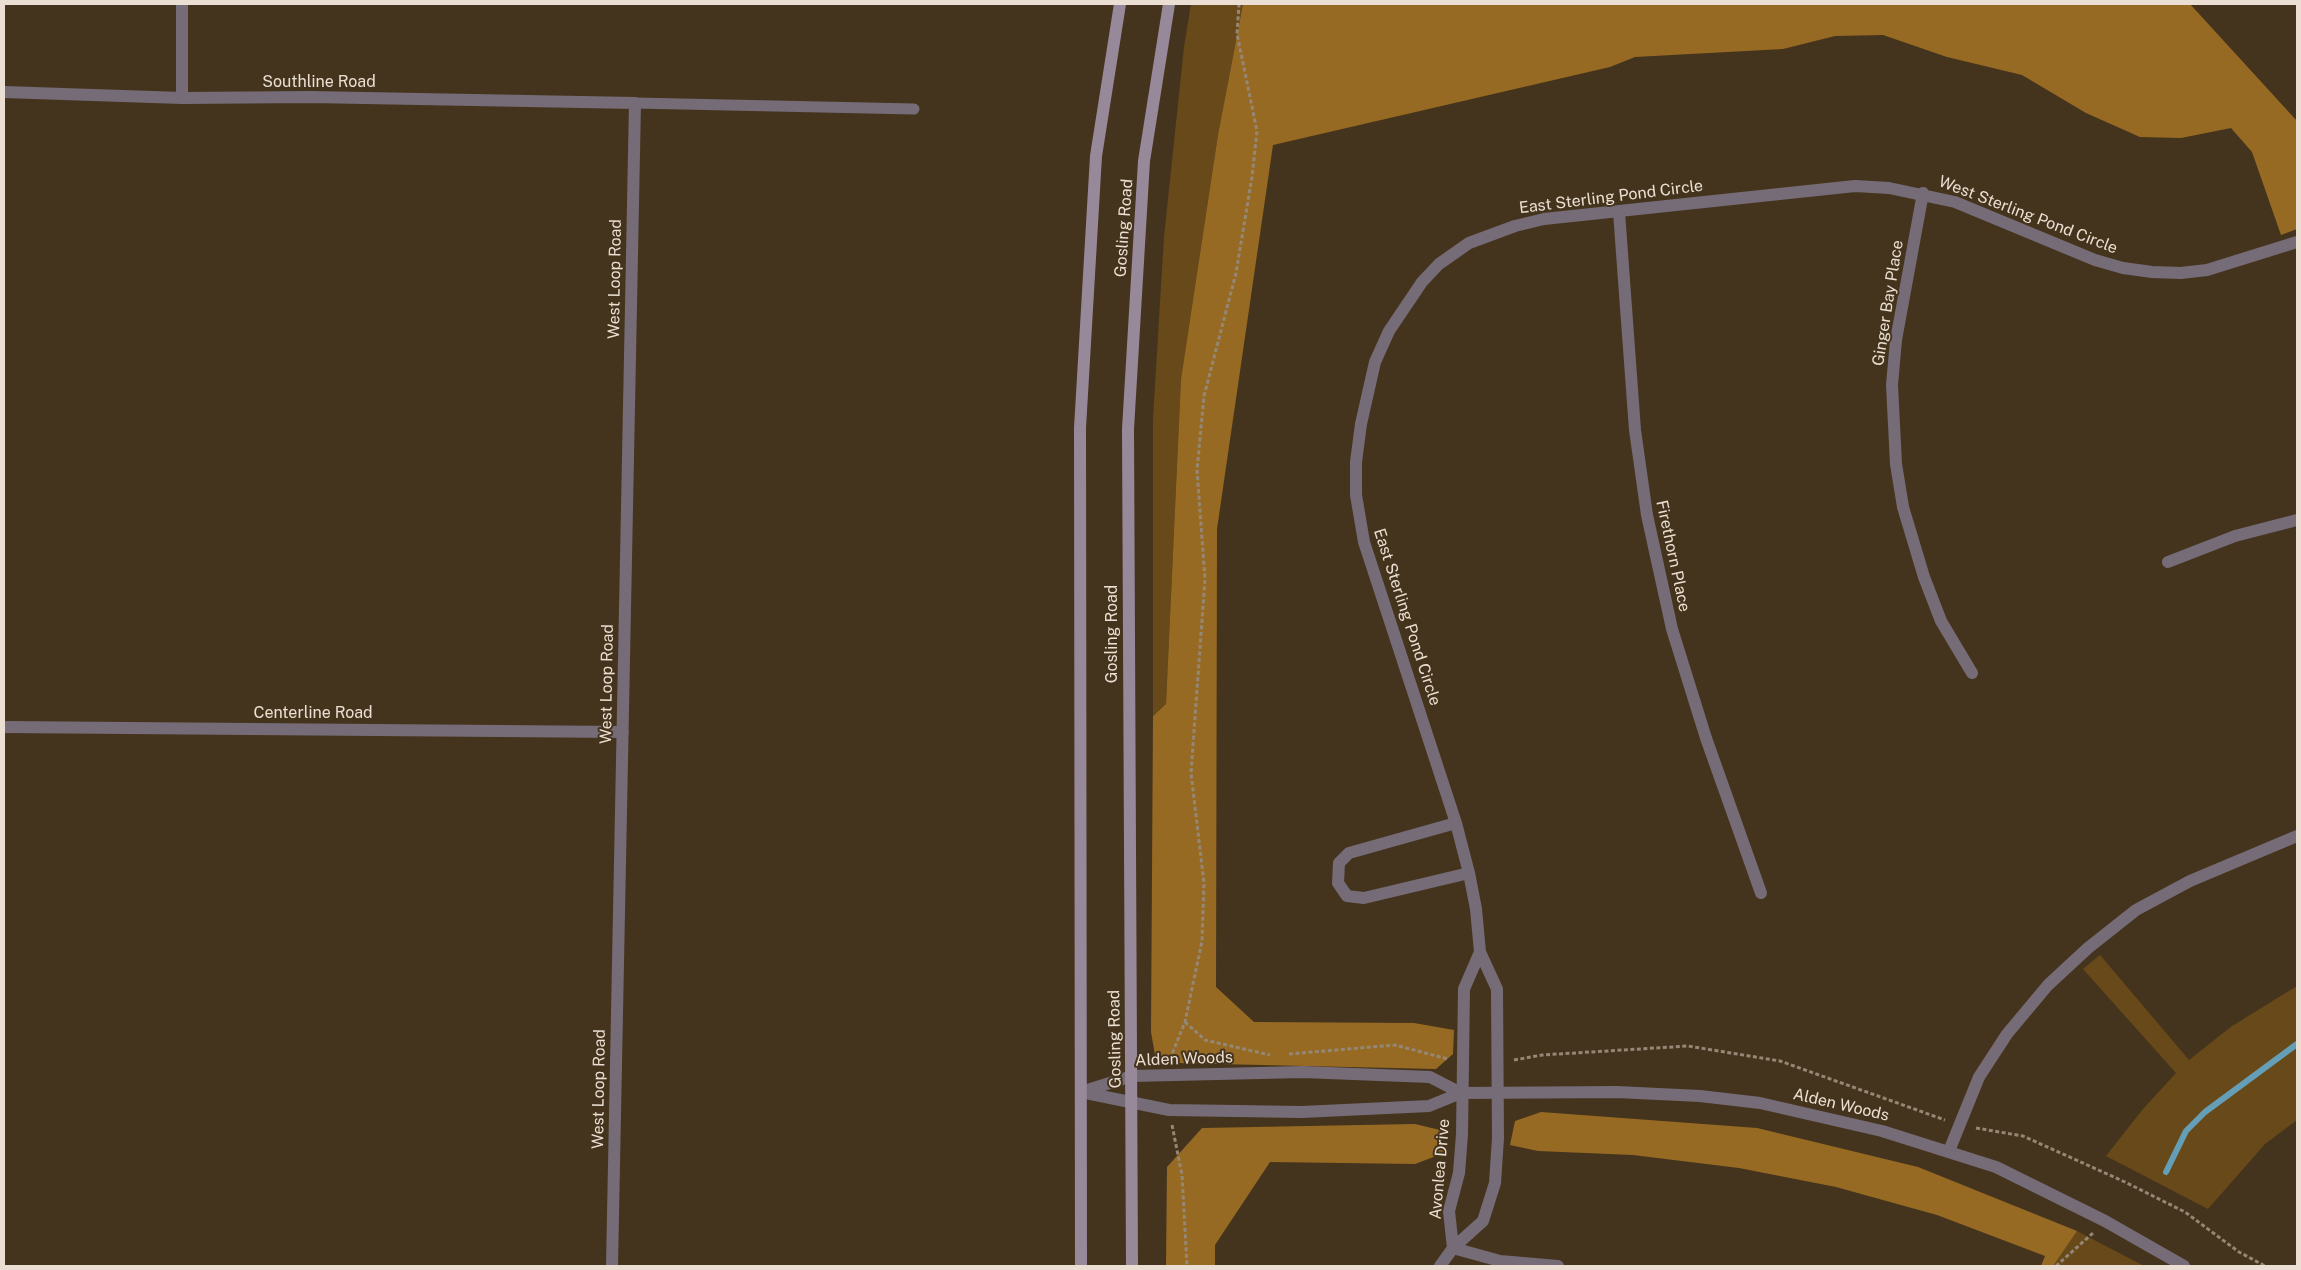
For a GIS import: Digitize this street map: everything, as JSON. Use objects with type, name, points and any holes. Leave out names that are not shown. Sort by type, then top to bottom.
[{"type":"main road","name":"Gosling Road","points":[[1080,1266],[1080,428],[1096,156],[1120,4]]},
{"type":"main road","name":"Gosling Road","points":[[1132,1266],[1128,429],[1144,161],[1168,4]]},
{"type":"street","points":[[182,4],[182,98]]},
{"type":"street","name":"Southline Road","points":[[4,92],[182,98],[311,97],[635,103]]},
{"type":"street","name":"West Loop Road","points":[[612,1266],[635,103]]},
{"type":"street","name":"East Sterling Pond Circle","points":[[1498,1093],[1497,989],[1480,952],[1476,909],[1456,823],[1364,542],[1356,495],[1356,462],[1368,389],[1375,362],[1406,304],[1422,282],[1439,264],[1468,243],[1489,234],[1544,219],[1855,186],[1889,188],[1923,194]]},
{"type":"street","name":"West Sterling Pond Circle","points":[[1923,194],[1955,202],[1993,216],[2095,260],[2123,268],[2152,272],[2181,273],[2207,270],[2297,242]]},
{"type":"street","name":"Ginger Bay Place","points":[[1923,194],[1896,340],[1892,385],[1896,464],[1903,507],[1924,578],[1941,622],[1972,673]]},
{"type":"street","name":"Firethorn Place","points":[[1619,212],[1635,430],[1647,515],[1674,638],[1706,738],[1761,893]]},
{"type":"street","points":[[2168,562],[2235,536],[2297,520]]},
{"type":"street","name":"Centerline Road","points":[[4,727],[623,732]]},
{"type":"street","points":[[1456,823],[1349,853],[1339,863],[1338,883],[1347,896],[1364,898],[1469,873]]},
{"type":"street","points":[[1949,1151],[1979,1077],[2006,1034],[2048,985],[2088,948],[2136,910],[2190,881],[2297,836]]},
{"type":"street","name":"East Sterling Pond Circle","points":[[1461,1093],[1464,989],[1480,952]]},
{"type":"street","name":"Alden Woods","points":[[1081,1092],[1132,1076],[1303,1072],[1430,1077],[1461,1093]]},
{"type":"street","name":"Alden Woods","points":[[1081,1092],[1132,1104],[1169,1110],[1302,1112],[1430,1106],[1461,1093],[1617,1092],[1700,1096],[1760,1103],[1818,1115],[1949,1151],[1996,1167],[2105,1221],[2184,1266]]},
{"type":"street","name":"Avonlea Drive","points":[[1453,1248],[1449,1211],[1460,1163],[1462,1134],[1461,1093]]},
{"type":"street","points":[[1440,1266],[1453,1248],[1484,1221],[1495,1183],[1498,1093]]},
{"type":"street","points":[[1453,1248],[1500,1261],[1558,1266]]},
{"type":"lane","points":[[635,103],[914,109]]},
{"type":"path","points":[[1169,1074],[1170,1055],[1184,1022],[1202,941],[1204,883],[1191,773],[1205,579],[1197,470],[1204,396],[1236,273],[1252,177],[1257,131],[1237,34],[1239,4]]},
{"type":"path","points":[[1169,1110],[1182,1175],[1188,1266]]},
{"type":"path","points":[[2056,1266],[2105,1221]]},
{"type":"shaded area","points":[[1191,4],[1243,4],[1218,135],[1181,379],[1166,704],[1153,716],[1153,418],[1164,237],[1184,47]]},
{"type":"shaded area","points":[[1243,4],[2190,4],[2297,121],[2297,229],[2281,235],[2252,152],[2231,128],[2181,138],[2140,137],[2086,113],[2022,75],[1947,57],[1883,35],[1835,36],[1783,49],[1635,57],[1610,67],[1273,145],[1217,529],[1216,987],[1254,1022],[1414,1023],[1454,1030],[1453,1054],[1436,1069],[1175,1063],[1155,1055],[1151,1032],[1153,716],[1166,704],[1181,379],[1218,135]]},
{"type":"shaded area","points":[[2100,955],[2189,1060],[2232,1026],[2297,986],[2297,1120],[2265,1144],[2208,1209],[2106,1156],[2143,1109],[2176,1073],[2083,969]]},
{"type":"shaded area","points":[[1541,1112],[1757,1128],[1918,1167],[2077,1231],[2053,1266],[2041,1266],[2045,1256],[1937,1215],[1836,1187],[1739,1168],[1633,1155],[1538,1151],[1510,1145],[1515,1121]]},
{"type":"shaded area","points":[[1415,1124],[1440,1130],[1444,1153],[1415,1164],[1270,1162],[1215,1245],[1215,1266],[1166,1266],[1167,1167],[1202,1128]]},
{"type":"shaded area","points":[[2077,1231],[2144,1266],[2048,1266]]},
{"type":"waterway","points":[[2166,1172],[2186,1131],[2205,1112],[2297,1044]]}]
